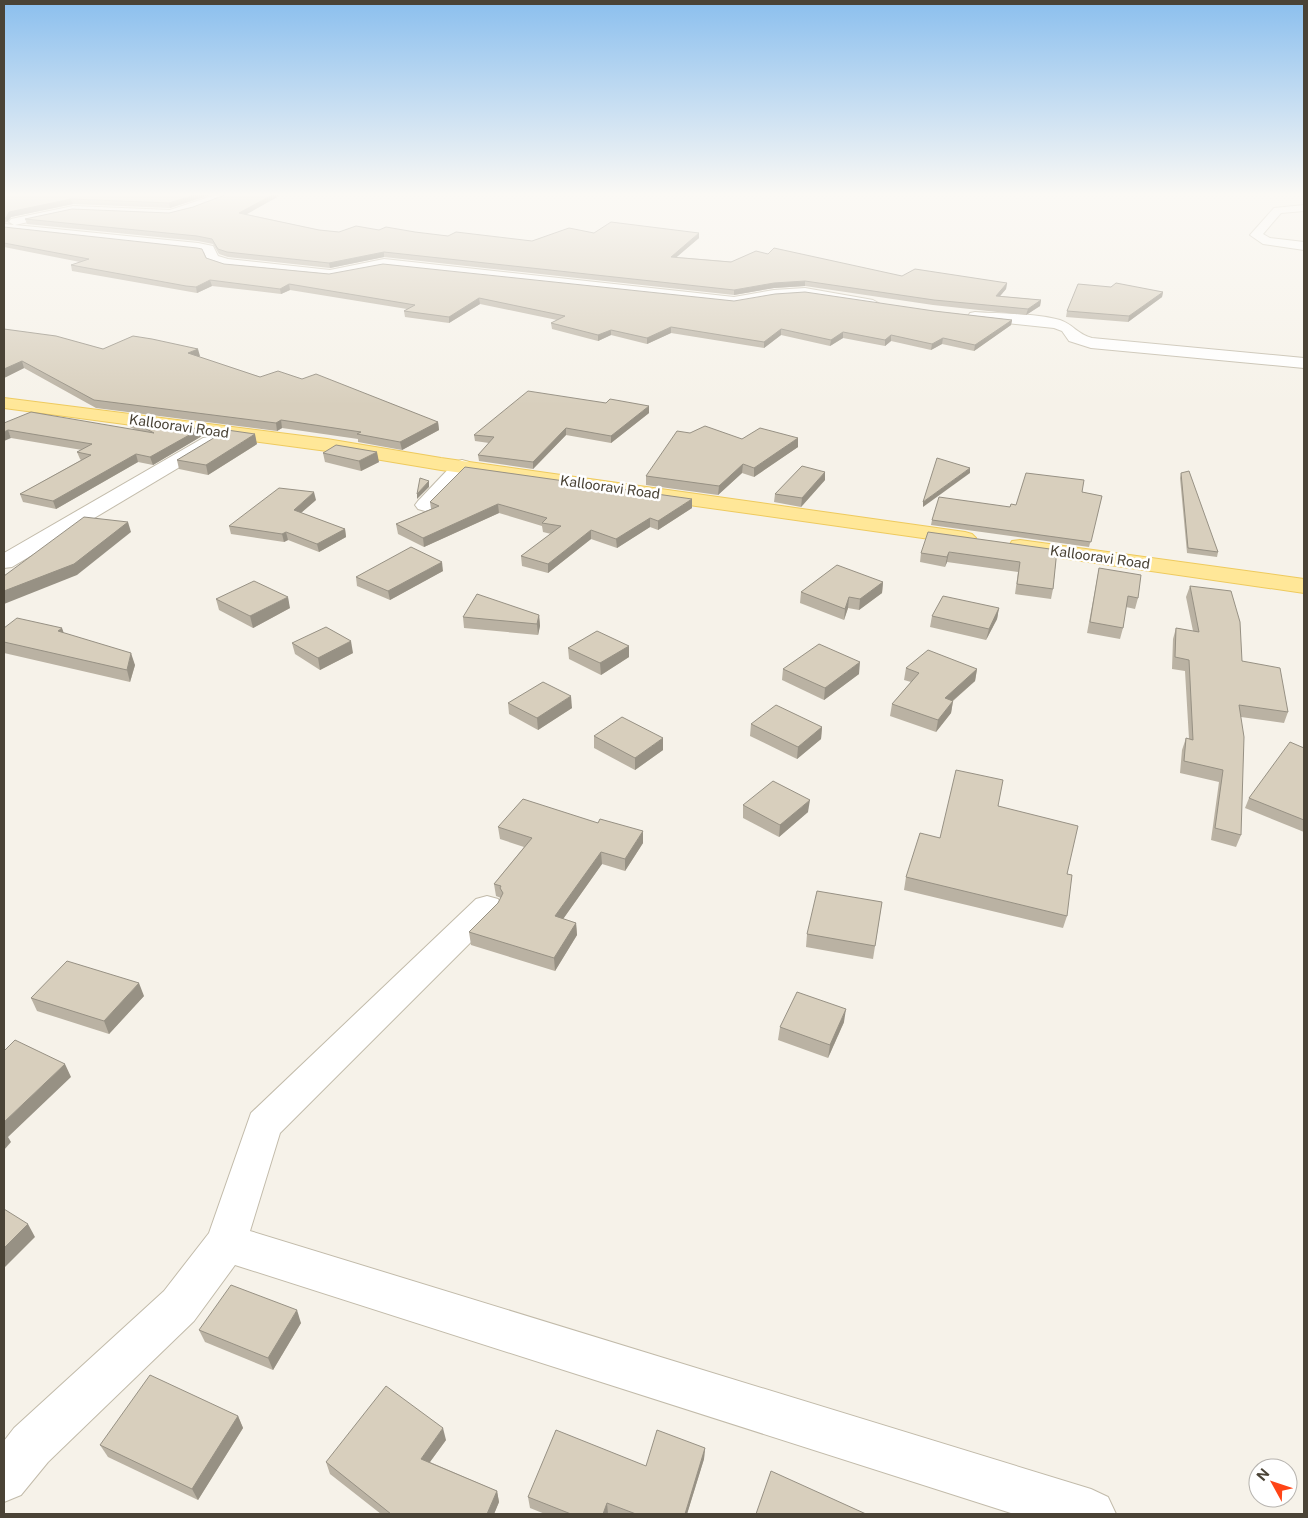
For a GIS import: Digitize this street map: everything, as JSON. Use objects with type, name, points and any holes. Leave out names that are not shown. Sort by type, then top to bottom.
[{"type":"main road","name":"Kallooravi Road","points":[[8,412],[39,408],[327,445],[462,466],[1304,586]]},
{"type":"street","points":[[232,264],[305,273],[340,273],[380,264]]},
{"type":"street","points":[[393,264],[482,272],[734,302],[774,294],[805,292],[885,305]]},
{"type":"street","points":[[963,315],[1056,324],[1068,328],[1074,338],[1091,343],[1304,364]]},
{"type":"street","points":[[4,562],[226,432]]},
{"type":"street","points":[[425,505],[462,466]]},
{"type":"street","points":[[4,1478],[31,1445],[179,1306],[226,1243],[264,1124],[487,907]]},
{"type":"street","points":[[226,1243],[1091,1514]]},
{"type":"building","points":[[224,264],[329,274],[383,264],[734,301],[775,294],[805,292],[934,311],[1012,320],[975,345],[943,338],[932,344],[891,335],[885,340],[843,332],[831,340],[781,329],[764,342],[671,327],[647,338],[611,330],[598,335],[551,323],[565,316],[479,298],[449,317],[404,311],[415,305],[289,284],[280,289],[210,280],[196,287],[71,265]]},
{"type":"building","points":[[493,264],[846,264],[902,276],[915,269],[1007,283],[996,296],[1041,300],[1028,309],[934,300],[805,281],[774,283],[734,290]]},
{"type":"building","points":[[1116,283],[1163,292],[1129,316],[1067,311],[1078,284],[1111,287]]},
{"type":"building","points":[[4,329],[56,336],[103,349],[133,336],[198,349],[188,353],[260,377],[278,371],[302,379],[316,374],[438,422],[400,442],[357,434],[361,432],[281,420],[276,423],[94,400],[22,361],[4,369]]},
{"type":"building","points":[[528,391],[606,403],[610,399],[649,406],[611,436],[566,428],[533,462],[478,455],[494,437],[474,435]]},
{"type":"building","points":[[31,412],[154,433],[128,419],[200,429],[150,457],[136,454],[53,501],[20,494],[91,455],[77,452],[92,444],[8,430],[4,432],[4,423]]},
{"type":"building","points":[[705,426],[742,439],[760,428],[798,438],[754,468],[743,464],[719,486],[646,476],[677,431],[690,433]]},
{"type":"building","points":[[227,430],[255,434],[206,465],[177,460]]},
{"type":"building","points":[[336,445],[377,452],[359,461],[323,453]]},
{"type":"building","points":[[937,458],[970,468],[923,502]]},
{"type":"building","points":[[802,466],[825,472],[802,498],[775,494]]},
{"type":"building","points":[[465,467],[692,499],[658,521],[650,518],[616,539],[591,530],[548,564],[521,556],[561,526],[542,523],[547,518],[498,504],[423,538],[396,524],[439,506],[430,502]]},
{"type":"building","points":[[1189,471],[1218,552],[1188,548],[1181,473]]},
{"type":"building","points":[[1026,473],[1084,480],[1082,492],[1102,496],[1091,542],[932,520],[939,497],[1010,507],[1011,504],[1016,505]]},
{"type":"building","points":[[420,478],[429,481],[417,494]]},
{"type":"building","points":[[279,488],[314,492],[294,510],[345,529],[317,544],[286,532],[282,534],[229,526]]},
{"type":"building","points":[[84,517],[128,522],[74,564],[4,591],[4,576]]},
{"type":"building","points":[[928,532],[1057,550],[1053,589],[1017,584],[1020,562],[949,552],[947,557],[921,553]]},
{"type":"building","points":[[411,547],[442,562],[388,591],[356,577]]},
{"type":"building","points":[[837,565],[883,582],[860,599],[849,597],[845,609],[801,592]]},
{"type":"building","points":[[1099,568],[1141,575],[1138,598],[1128,596],[1123,628],[1090,622]]},
{"type":"building","points":[[254,581],[288,597],[250,616],[216,599]]},
{"type":"building","points":[[1190,586],[1231,591],[1240,622],[1242,661],[1280,668],[1288,712],[1239,705],[1244,737],[1241,835],[1215,828],[1223,770],[1184,761],[1186,738],[1193,740],[1189,660],[1175,657],[1176,628],[1199,632]]},
{"type":"building","points":[[477,594],[539,615],[537,624],[463,617]]},
{"type":"building","points":[[943,596],[999,608],[989,629],[932,616]]},
{"type":"building","points":[[17,618],[62,628],[58,631],[131,653],[127,670],[4,642],[4,628]]},
{"type":"building","points":[[326,627],[351,641],[318,658],[292,643]]},
{"type":"building","points":[[597,631],[629,646],[600,663],[568,648]]},
{"type":"building","points":[[819,644],[860,662],[825,688],[783,669]]},
{"type":"building","points":[[928,650],[977,669],[945,698],[953,701],[938,720],[892,704],[919,673],[906,668]]},
{"type":"building","points":[[543,682],[571,696],[537,718],[508,703]]},
{"type":"building","points":[[776,705],[822,727],[798,747],[751,724]]},
{"type":"building","points":[[622,717],[663,738],[635,758],[594,736]]},
{"type":"building","points":[[1290,742],[1304,748],[1304,820],[1249,798]]},
{"type":"building","points":[[956,770],[1003,780],[998,806],[1078,826],[1067,874],[1072,875],[1067,916],[906,877],[920,833],[940,838]]},
{"type":"building","points":[[773,781],[810,800],[780,825],[743,805]]},
{"type":"building","points":[[523,799],[598,823],[600,819],[643,831],[625,859],[601,852],[555,916],[576,923],[554,958],[469,932],[498,903],[503,893],[500,888],[501,886],[494,884],[532,838],[498,827]]},
{"type":"building","points":[[817,891],[882,902],[875,946],[807,934]]},
{"type":"building","points":[[67,961],[139,983],[104,1021],[31,998]]},
{"type":"building","points":[[797,992],[846,1009],[830,1045],[780,1027]]},
{"type":"building","points":[[15,1040],[65,1064],[4,1122],[4,1051]]},
{"type":"building","points":[[4,1209],[28,1224],[4,1248]]},
{"type":"building","points":[[231,1285],[297,1310],[268,1358],[199,1330]]},
{"type":"building","points":[[150,1375],[238,1416],[192,1489],[100,1445]]},
{"type":"building","points":[[386,1386],[443,1428],[421,1459],[497,1491],[487,1514],[391,1514],[326,1462]]},
{"type":"building","points":[[556,1430],[646,1466],[657,1430],[705,1448],[685,1514],[636,1514],[607,1503],[603,1514],[571,1514],[528,1497]]},
{"type":"building","points":[[771,1471],[866,1514],[756,1514]]}]
